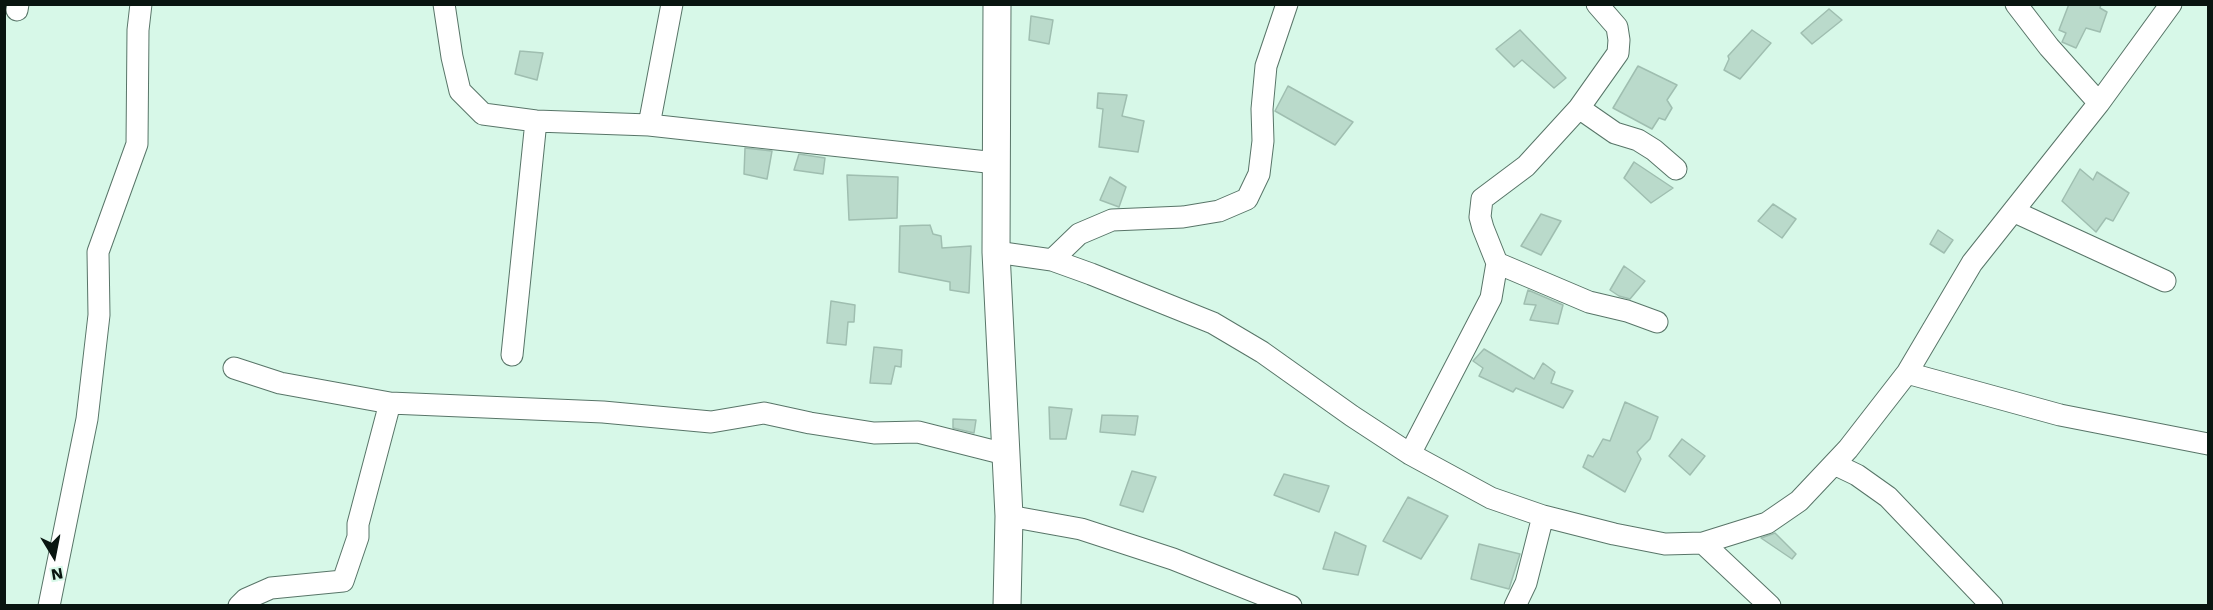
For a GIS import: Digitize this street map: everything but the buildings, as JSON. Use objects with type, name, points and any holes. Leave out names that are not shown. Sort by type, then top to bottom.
[{"type":"main road","points":[[997,4],[996,252],[1009,516],[1007,606]]},
{"type":"street","points":[[49,606],[87,419],[99,315],[98,252],[137,144],[138,30],[141,4]]},
{"type":"street","points":[[444,4],[460,91],[483,114],[536,121],[649,125],[996,163]]},
{"type":"street","points":[[649,125],[672,4]]},
{"type":"street","points":[[1052,260],[1080,234],[1112,220],[1192,216],[1219,212],[1247,199],[1259,174],[1263,141],[1262,108],[1266,66],[1287,4]]},
{"type":"street","points":[[1410,454],[1491,298],[1497,263],[1480,217],[1482,198],[1526,166],[1580,108],[1618,53],[1617,27],[1597,4]]},
{"type":"street","points":[[2016,4],[2049,47],[2099,103]]},
{"type":"street","points":[[996,252],[1052,260],[1213,323],[1262,352],[1410,454],[1491,498],[1543,516],[1665,544],[1703,543],[1767,523],[1799,501],[1848,449],[1907,373],[1972,263],[2015,212],[2099,103],[2171,4]]},
{"type":"street","points":[[1580,108],[1615,133],[1638,140],[1654,150],[1676,169]]},
{"type":"street","points":[[512,355],[536,121]]},
{"type":"street","points":[[2015,212],[2165,281]]},
{"type":"street","points":[[1497,263],[1589,302],[1627,310],[1657,322]]},
{"type":"street","points":[[234,368],[280,383],[390,403],[603,412],[711,422],[764,413],[874,433],[918,432],[1005,454]]},
{"type":"street","points":[[1907,373],[2060,415],[2208,444]]},
{"type":"street","points":[[239,606],[246,599],[271,588],[343,581],[358,537],[358,524],[390,403]]},
{"type":"street","points":[[1834,464],[1857,475],[1888,497],[1992,606]]},
{"type":"street","points":[[1009,516],[1081,528],[1173,559],[1290,606]]},
{"type":"street","points":[[1515,606],[1526,583],[1543,516]]},
{"type":"street","points":[[1703,543],[1770,606]]}]
